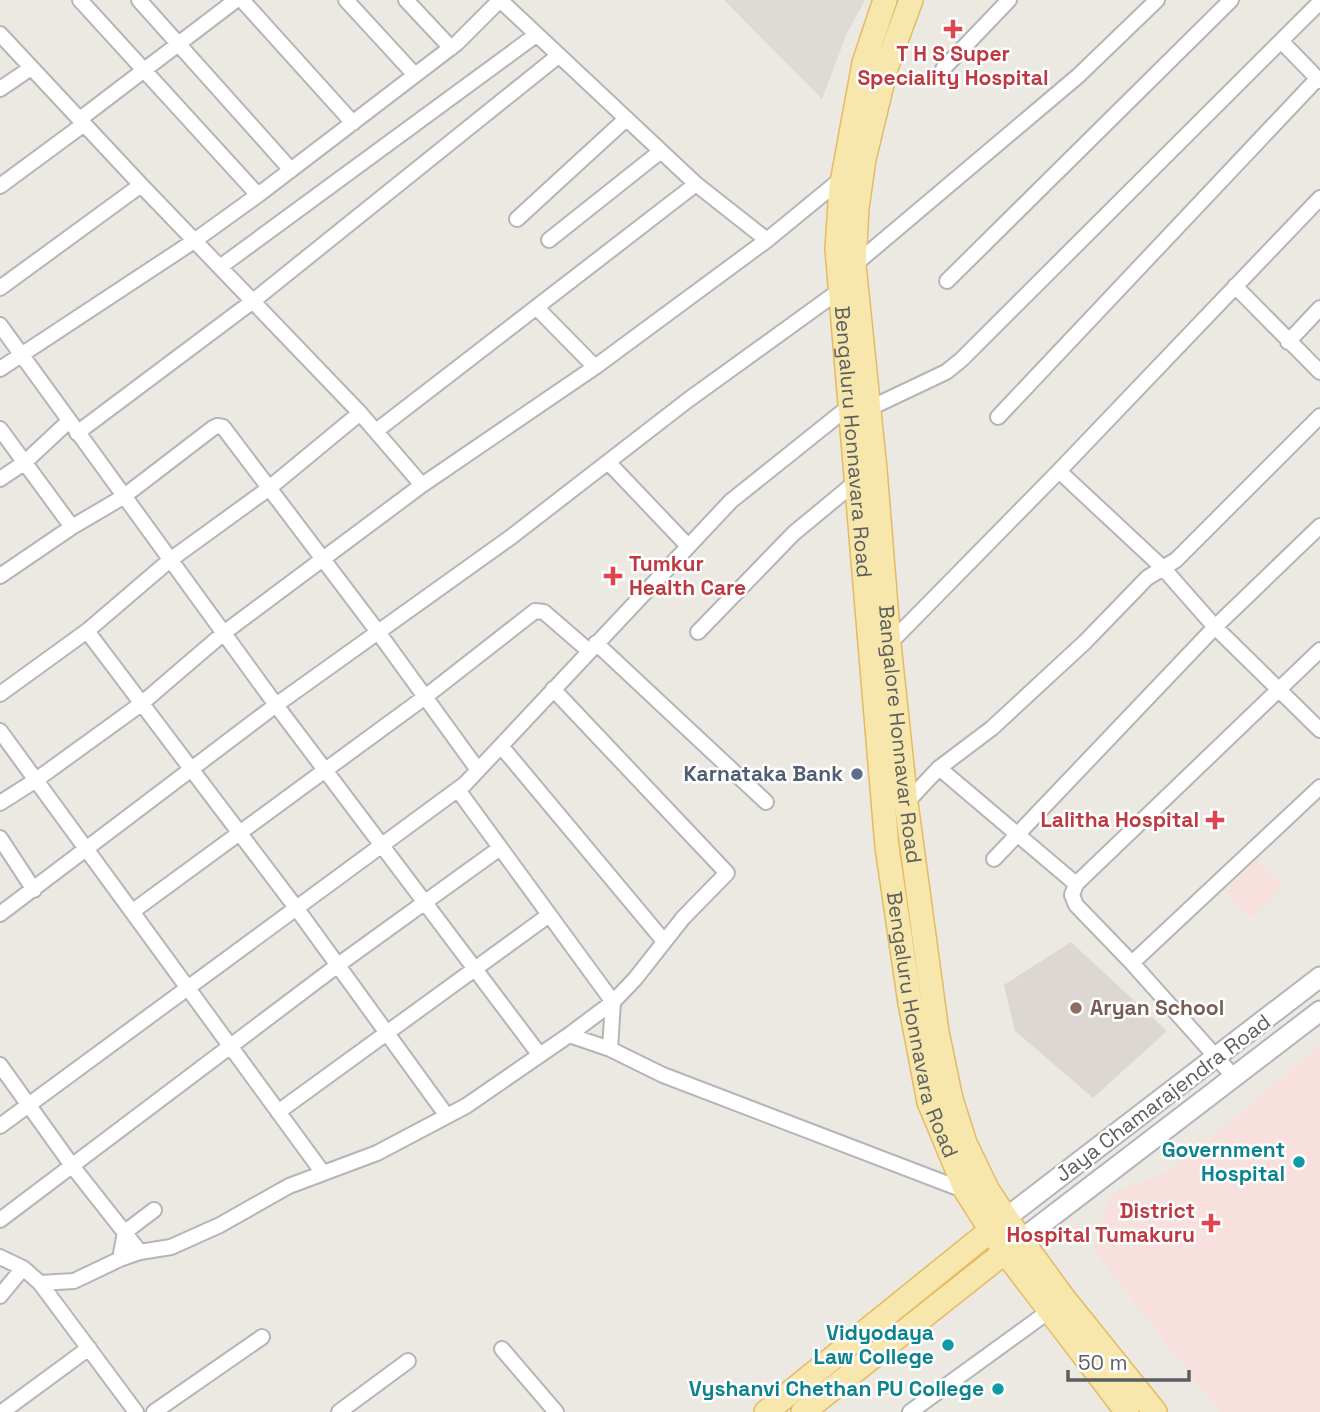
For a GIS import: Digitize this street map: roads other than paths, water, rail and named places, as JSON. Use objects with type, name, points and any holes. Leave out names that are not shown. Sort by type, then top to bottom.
[{"type":"main road","name":"Bengaluru Honnavara Road","points":[[848,277],[837,249],[843,177],[864,63],[886,0]]},
{"type":"main road","name":"Bangalore Honnavar Road","points":[[911,0],[886,68],[864,159],[848,277],[860,407],[876,469],[877,605],[889,644],[906,803],[937,1032],[951,1098],[965,1143],[988,1191],[998,1224],[1057,1305],[1155,1412]]},
{"type":"main road","name":"Bengaluru Honnavara Road","points":[[860,407],[858,481],[877,605],[887,847],[911,1003],[929,1102],[966,1192],[998,1224]]},
{"type":"main road","name":"Jaya Chamarajendra Road","points":[[998,1224],[1320,977]]},
{"type":"main road","name":"Jaya Chamarajendra Road","points":[[1013,1246],[1320,1011]]},
{"type":"main road","points":[[766,1412],[998,1224]]},
{"type":"main road","points":[[803,1412],[1013,1246]]},
{"type":"main road","points":[[1057,1305],[1127,1412]]},
{"type":"street","points":[[80,0],[258,195]]},
{"type":"street","points":[[139,0],[291,170]]},
{"type":"street","points":[[0,186],[145,69],[236,0]]},
{"type":"street","points":[[242,0],[353,123]]},
{"type":"street","points":[[346,0],[415,75]]},
{"type":"street","points":[[406,0],[451,48]]},
{"type":"street","points":[[0,369],[194,241],[258,195],[451,48],[500,0],[696,184],[767,240]]},
{"type":"street","points":[[943,69],[1009,0]]},
{"type":"street","points":[[0,914],[276,705],[511,537],[848,277],[1078,76],[1157,0]]},
{"type":"street","points":[[947,281],[1231,0]]},
{"type":"street","points":[[0,1126],[458,790],[731,501],[860,407],[946,372],[961,360],[1320,2]]},
{"type":"street","points":[[0,34],[360,413],[422,485]]},
{"type":"street","points":[[220,267],[536,35]]},
{"type":"street","points":[[998,417],[1319,79],[1281,41]]},
{"type":"street","points":[[0,479],[253,301],[558,56]]},
{"type":"street","points":[[0,89],[31,68]]},
{"type":"street","points":[[517,219],[626,119]]},
{"type":"street","points":[[550,240],[662,151]]},
{"type":"street","points":[[0,803],[141,704],[225,632],[321,559],[422,485],[595,367],[767,240],[864,159]]},
{"type":"street","points":[[376,431],[696,184]]},
{"type":"street","points":[[0,288],[141,185]]},
{"type":"street","points":[[889,644],[1320,198]]},
{"type":"street","points":[[1235,286],[1320,372]]},
{"type":"street","points":[[537,308],[595,367]]},
{"type":"street","points":[[1288,342],[1320,308]]},
{"type":"street","points":[[0,325],[276,705],[539,1054]]},
{"type":"street","points":[[0,694],[87,631],[170,560],[268,489],[360,413]]},
{"type":"street","points":[[906,803],[939,768],[992,727],[1085,642],[1147,578],[1176,560],[1320,416]]},
{"type":"street","points":[[0,576],[72,527],[123,497],[217,426],[223,428],[378,632],[478,770]]},
{"type":"street","points":[[0,429],[72,527]]},
{"type":"street","points":[[608,463],[688,546]]},
{"type":"street","points":[[1059,471],[1163,568],[1214,627],[1320,730]]},
{"type":"street","points":[[698,632],[794,533],[858,481]]},
{"type":"street","points":[[995,859],[1214,627],[1320,526]]},
{"type":"street","points":[[133,911],[425,697],[536,611],[544,612],[593,647],[766,802]]},
{"type":"street","points":[[87,631],[298,909],[447,1116]]},
{"type":"street","points":[[1234,1077],[1076,905],[1072,895],[1076,884],[1320,650]]},
{"type":"street","points":[[40,1283],[74,1280],[140,1252],[171,1247],[289,1186],[377,1153],[466,1106],[613,1002],[635,979],[663,940],[727,873],[553,689]]},
{"type":"street","points":[[0,731],[323,1173]]},
{"type":"street","points":[[501,746],[663,940]]},
{"type":"street","points":[[939,768],[1076,884]]},
{"type":"street","points":[[1132,963],[1320,787]]},
{"type":"street","points":[[458,790],[613,1002],[610,1049]]},
{"type":"street","points":[[0,838],[34,890]]},
{"type":"street","points":[[0,1220],[338,965],[500,848]]},
{"type":"street","points":[[278,1112],[549,915]]},
{"type":"street","points":[[569,1035],[610,1049],[663,1075],[966,1192]]},
{"type":"street","points":[[0,1065],[73,1167],[140,1252]]},
{"type":"street","points":[[120,1259],[125,1232],[154,1210]]},
{"type":"street","points":[[0,1257],[23,1268],[40,1283],[136,1412]]},
{"type":"street","points":[[0,1296],[23,1268]]},
{"type":"street","points":[[910,1412],[1057,1305]]},
{"type":"street","points":[[154,1412],[262,1337]]},
{"type":"street","points":[[2,1412],[89,1348]]},
{"type":"street","points":[[502,1349],[556,1412]]},
{"type":"street","points":[[339,1412],[408,1361]]},
{"type":"place","name":"T H S Super Speciality Hospital","points":[[953,29]]},
{"type":"place","name":"Tumkur Health Care","points":[[613,576]]},
{"type":"place","name":"Karnataka Bank","points":[[857,774]]},
{"type":"place","name":"Lalitha Hospital","points":[[1215,820]]},
{"type":"place","name":"Aryan School","points":[[1076,1008]]},
{"type":"place","name":"Government Hospital","points":[[1299,1162]]},
{"type":"place","name":"District Hospital Tumakuru","points":[[1211,1223]]},
{"type":"place","name":"Vidyodaya Law College","points":[[948,1345]]},
{"type":"place","name":"Vyshanvi Chethan PU College","points":[[998,1389]]}]
